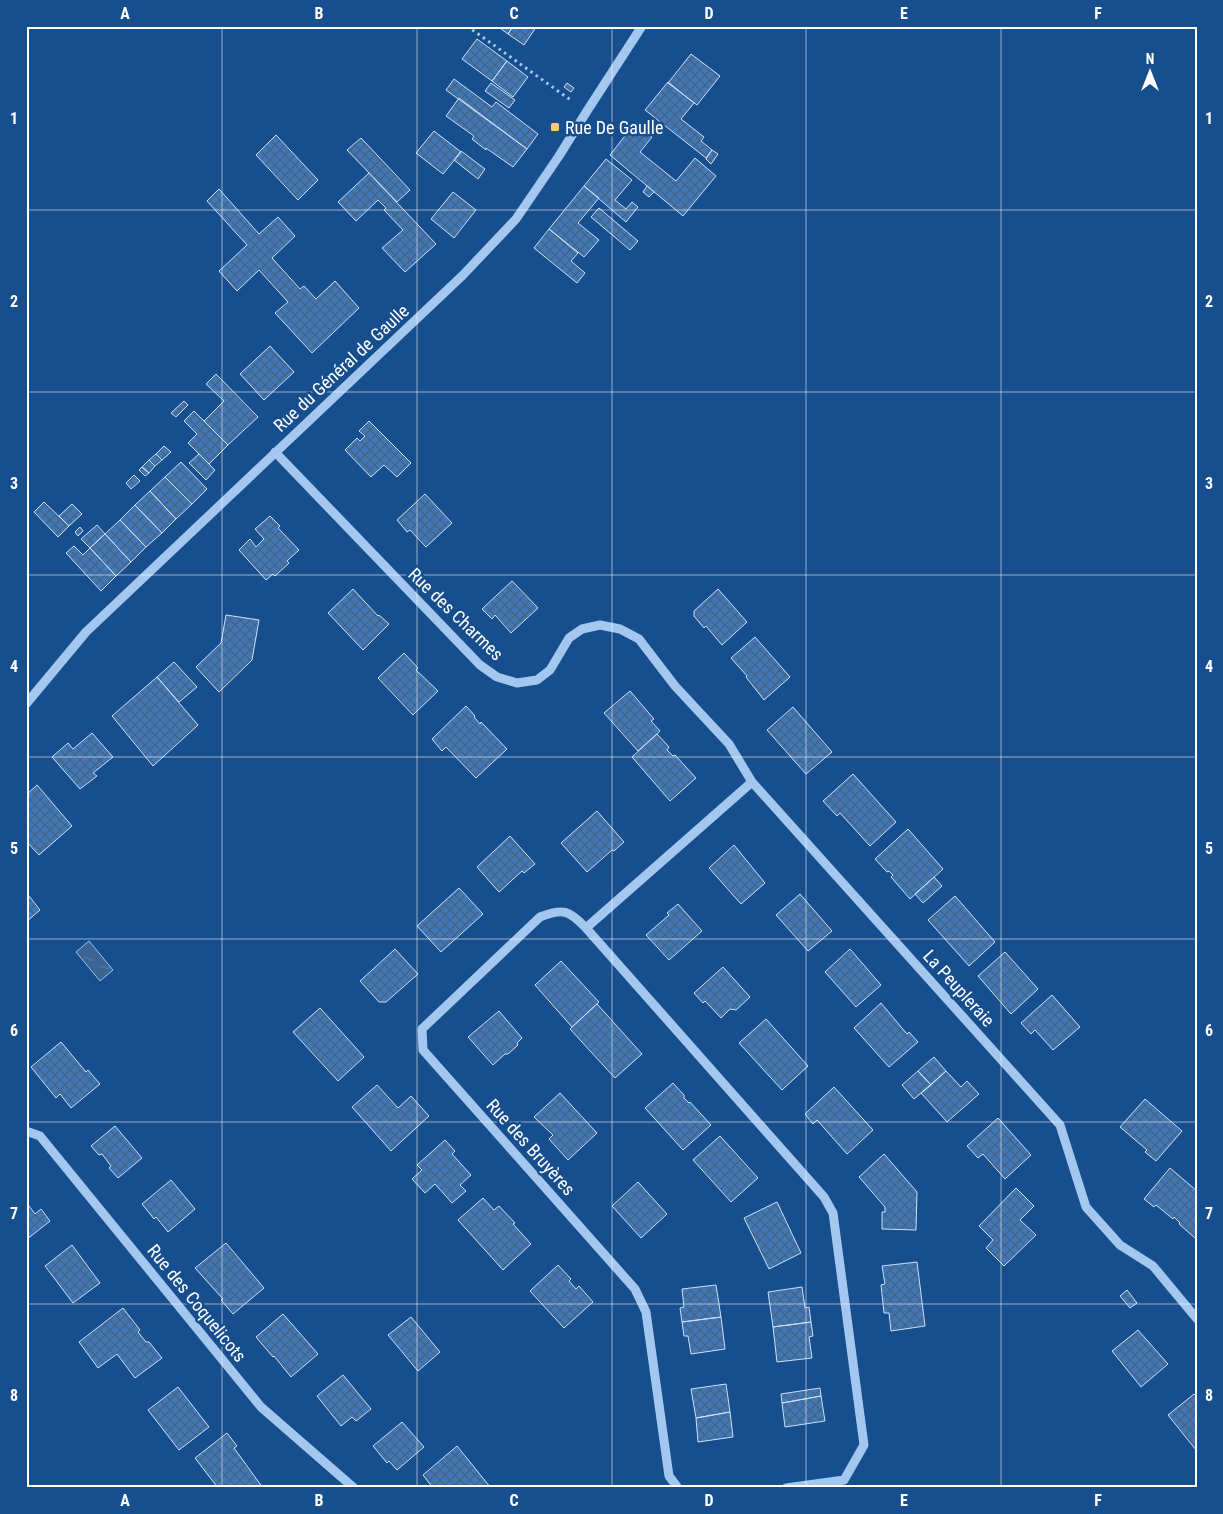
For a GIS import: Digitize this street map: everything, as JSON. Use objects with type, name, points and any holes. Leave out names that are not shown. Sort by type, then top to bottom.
[{"type":"street","name":"Rue du Général de Gaulle","points":[[26,704],[86,632],[463,275],[516,219],[559,156],[642,26]]},
{"type":"street","name":"Rue des Charmes","points":[[275,452],[480,665],[497,676],[516,683],[537,680],[550,670],[569,638],[582,630],[600,625],[620,628],[639,639],[675,686]]},
{"type":"street","name":"La Peupleraie","points":[[675,686],[729,744],[752,782],[1060,1125],[1086,1207],[1120,1245],[1153,1266],[1197,1319]]},
{"type":"street","points":[[586,928],[752,782]]},
{"type":"street","name":"Rue des Bruyères","points":[[678,1488],[669,1476],[646,1312],[635,1289],[424,1050],[422,1029],[540,917],[557,911],[574,916],[586,928],[824,1197],[833,1213],[864,1445],[845,1484],[786,1488]]},
{"type":"street","name":"Rue des Coquelicots","points":[[26,1131],[40,1136],[261,1407],[354,1488]]},
{"type":"path","points":[[467,26],[587,110]]},
{"type":"water","points":[[89,941],[113,970],[100,981],[76,952]]},
{"type":"building","points":[[497,26],[513,26],[508,34]]},
{"type":"building","points":[[513,26],[537,26],[524,45],[508,34]]},
{"type":"building","points":[[477,39],[507,61],[492,81],[462,59]]},
{"type":"building","points":[[691,54],[720,76],[697,105],[668,83]]},
{"type":"building","points":[[507,61],[528,77],[513,97],[492,81]]},
{"type":"building","points":[[454,79],[492,107],[496,102],[538,134],[527,149],[446,90]]},
{"type":"building","points":[[668,82],[694,103],[681,119],[704,137],[701,141],[712,150],[706,158],[645,110]]},
{"type":"building","points":[[491,83],[515,100],[509,108],[485,91]]},
{"type":"building","points":[[567,83],[574,88],[571,92],[564,87]]},
{"type":"building","points":[[459,98],[527,149],[513,167],[486,148],[486,150],[472,139],[474,136],[446,116]]},
{"type":"building","points":[[635,123],[652,137],[640,152],[676,181],[695,158],[716,176],[683,216],[610,155]]},
{"type":"building","points":[[434,131],[461,152],[443,174],[416,153]]},
{"type":"building","points":[[276,135],[318,180],[298,200],[256,155]]},
{"type":"building","points":[[361,138],[410,190],[397,202],[347,150]]},
{"type":"building","points":[[712,150],[718,154],[711,164],[706,159]]},
{"type":"building","points":[[461,151],[485,169],[478,179],[454,160]]},
{"type":"building","points":[[606,159],[632,180],[615,200],[626,209],[632,202],[638,207],[626,222],[584,186]]},
{"type":"building","points":[[369,173],[436,244],[405,272],[382,248],[403,230],[384,210],[386,208],[378,200],[356,221],[338,202]]},
{"type":"building","points":[[584,186],[599,198],[578,223],[599,240],[584,257],[549,229]]},
{"type":"building","points":[[647,186],[654,192],[649,197],[643,192]]},
{"type":"building","points":[[219,189],[259,234],[278,217],[295,236],[272,258],[300,289],[304,286],[316,299],[335,281],[359,308],[312,353],[275,313],[288,302],[259,270],[237,291],[219,271],[247,245],[207,201]]},
{"type":"building","points":[[453,192],[476,210],[454,238],[431,219]]},
{"type":"building","points":[[599,208],[638,241],[630,250],[591,217]]},
{"type":"building","points":[[549,229],[578,253],[571,261],[585,273],[577,283],[534,248]]},
{"type":"building","points":[[270,346],[294,372],[264,400],[240,374]]},
{"type":"building","points":[[216,374],[258,417],[228,445],[204,421],[224,401],[206,384]]},
{"type":"building","points":[[184,401],[188,405],[176,417],[171,413]]},
{"type":"building","points":[[194,411],[228,445],[209,464],[188,443],[197,434],[184,421]]},
{"type":"building","points":[[369,421],[411,463],[397,477],[384,465],[371,477],[345,450],[357,438],[360,441],[365,436],[359,431]]},
{"type":"building","points":[[164,446],[171,452],[162,460],[156,454]]},
{"type":"building","points":[[156,454],[162,460],[155,466],[149,460]]},
{"type":"building","points":[[199,454],[215,470],[206,480],[189,463]]},
{"type":"building","points":[[149,460],[155,466],[149,473],[142,467]]},
{"type":"building","points":[[181,462],[207,489],[192,504],[165,477]]},
{"type":"building","points":[[142,467],[149,473],[145,476],[139,470]]},
{"type":"building","points":[[134,475],[140,481],[131,489],[126,483]]},
{"type":"building","points":[[165,477],[192,504],[176,519],[150,491]]},
{"type":"building","points":[[150,491],[176,519],[162,533],[135,505]]},
{"type":"building","points":[[425,494],[452,523],[426,547],[410,530],[407,532],[397,520]]},
{"type":"building","points":[[44,502],[69,526],[58,537],[34,512]]},
{"type":"building","points":[[72,504],[82,514],[69,526],[59,516]]},
{"type":"building","points":[[135,505],[162,533],[146,547],[120,520]]},
{"type":"building","points":[[270,516],[280,526],[278,528],[299,550],[275,576],[273,574],[266,580],[239,550],[250,539],[256,547],[264,539],[255,529]]},
{"type":"building","points":[[120,520],[146,547],[131,562],[105,534]]},
{"type":"building","points":[[97,525],[105,534],[90,548],[81,539]]},
{"type":"building","points":[[80,527],[83,531],[78,536],[75,532]]},
{"type":"building","points":[[105,534],[131,562],[116,576],[90,548]]},
{"type":"building","points":[[74,546],[83,555],[90,548],[116,576],[101,591],[66,553]]},
{"type":"building","points":[[512,581],[538,608],[511,633],[495,615],[492,619],[482,609]]},
{"type":"building","points":[[353,589],[378,616],[389,624],[363,650],[328,613]]},
{"type":"building","points":[[718,589],[747,622],[722,645],[706,626],[704,628],[694,616],[694,611]]},
{"type":"building","points":[[226,615],[259,620],[252,660],[219,692],[196,667],[221,643]]},
{"type":"building","points":[[755,637],[790,677],[764,700],[731,658]]},
{"type":"building","points":[[404,653],[418,668],[416,670],[438,691],[413,715],[378,678]]},
{"type":"building","points":[[174,662],[197,687],[179,702],[157,677]]},
{"type":"building","points":[[157,677],[198,725],[153,766],[112,716]]},
{"type":"building","points":[[630,691],[654,719],[651,721],[660,731],[638,751],[604,713]]},
{"type":"building","points":[[466,706],[480,724],[481,722],[507,749],[476,778],[446,747],[442,751],[432,739]]},
{"type":"building","points":[[793,707],[832,752],[806,774],[767,730]]},
{"type":"building","points":[[92,733],[113,757],[93,773],[97,776],[80,789],[52,757],[68,743],[73,749]]},
{"type":"building","points":[[657,734],[669,747],[667,750],[673,756],[675,755],[696,778],[670,801],[632,757]]},
{"type":"building","points":[[853,774],[896,822],[870,846],[840,813],[837,816],[823,801]]},
{"type":"building","points":[[37,785],[72,826],[39,855],[26,841],[26,802],[28,800],[26,795]]},
{"type":"building","points":[[597,811],[624,842],[587,872],[561,843]]},
{"type":"building","points":[[908,829],[943,869],[910,899],[891,877],[893,875],[889,871],[887,872],[875,859]]},
{"type":"building","points":[[510,836],[535,864],[524,873],[522,871],[499,892],[477,867]]},
{"type":"building","points":[[734,845],[765,883],[741,904],[709,868]]},
{"type":"building","points":[[934,877],[942,886],[923,903],[915,894]]},
{"type":"building","points":[[459,888],[483,914],[441,952],[417,926]]},
{"type":"building","points":[[800,894],[832,931],[808,951],[776,915]]},
{"type":"building","points":[[29,896],[40,910],[26,922],[26,898]]},
{"type":"building","points":[[955,896],[995,942],[969,966],[928,920]]},
{"type":"building","points":[[678,904],[702,931],[669,960],[646,935],[669,915],[667,913]]},
{"type":"building","points":[[395,949],[418,974],[386,1002],[379,1002],[360,981]]},
{"type":"building","points":[[850,949],[881,985],[856,1007],[825,972]]},
{"type":"building","points":[[1005,952],[1038,989],[1011,1014],[978,976]]},
{"type":"building","points":[[561,961],[599,1002],[572,1027],[535,985]]},
{"type":"building","points":[[723,967],[750,997],[736,1010],[730,1009],[721,1018],[705,1001],[703,1003],[694,993]]},
{"type":"building","points":[[1052,995],[1080,1027],[1053,1050],[1035,1030],[1031,1034],[1021,1023]]},
{"type":"building","points":[[881,1003],[907,1034],[909,1032],[918,1042],[889,1067],[854,1028]]},
{"type":"building","points":[[597,1004],[642,1054],[615,1078],[570,1029]]},
{"type":"building","points":[[320,1008],[364,1057],[338,1081],[293,1032]]},
{"type":"building","points":[[499,1011],[522,1038],[517,1043],[518,1045],[493,1065],[468,1037]]},
{"type":"building","points":[[766,1019],[808,1066],[782,1090],[739,1043]]},
{"type":"building","points":[[61,1042],[86,1072],[88,1070],[100,1084],[71,1108],[60,1094],[56,1098],[31,1067]]},
{"type":"building","points":[[934,1057],[946,1071],[931,1085],[918,1071]]},
{"type":"building","points":[[918,1071],[931,1085],[914,1099],[902,1085]]},
{"type":"building","points":[[946,1071],[961,1087],[967,1081],[979,1094],[947,1122],[921,1093]]},
{"type":"building","points":[[673,1083],[684,1095],[684,1098],[711,1125],[683,1150],[645,1108]]},
{"type":"building","points":[[377,1085],[398,1108],[411,1096],[429,1116],[391,1151],[352,1107]]},
{"type":"building","points":[[834,1087],[873,1130],[847,1154],[817,1120],[813,1124],[805,1114]]},
{"type":"building","points":[[560,1093],[597,1133],[568,1160],[549,1139],[553,1135],[534,1117]]},
{"type":"building","points":[[1145,1099],[1182,1131],[1156,1161],[1145,1152],[1147,1150],[1120,1127]]},
{"type":"building","points":[[998,1118],[1031,1155],[1005,1179],[983,1154],[978,1158],[967,1146]]},
{"type":"building","points":[[115,1126],[142,1158],[118,1178],[109,1168],[111,1166],[102,1154],[99,1155],[91,1146]]},
{"type":"building","points":[[720,1136],[758,1178],[731,1202],[693,1160]]},
{"type":"building","points":[[445,1140],[455,1151],[452,1154],[471,1175],[460,1185],[466,1191],[452,1203],[435,1184],[425,1193],[412,1179],[422,1170],[417,1165]]},
{"type":"building","points":[[884,1154],[917,1192],[916,1230],[882,1229],[882,1212],[885,1212],[885,1207],[859,1177]]},
{"type":"building","points":[[1170,1168],[1197,1191],[1197,1236],[1195,1238],[1174,1217],[1173,1219],[1156,1205],[1154,1207],[1144,1199]]},
{"type":"building","points":[[171,1180],[195,1209],[168,1232],[142,1204]]},
{"type":"building","points":[[638,1182],[667,1214],[641,1238],[612,1206]]},
{"type":"building","points":[[1016,1188],[1034,1206],[1020,1220],[1036,1235],[1004,1266],[986,1248],[993,1240],[979,1226]]},
{"type":"building","points":[[483,1198],[494,1210],[499,1206],[531,1244],[503,1270],[458,1220]]},
{"type":"building","points":[[26,1202],[35,1214],[41,1209],[50,1221],[26,1240]]},
{"type":"building","points":[[777,1202],[801,1253],[769,1269],[744,1218]]},
{"type":"building","points":[[226,1243],[264,1288],[233,1314],[221,1300],[223,1299],[195,1268]]},
{"type":"building","points":[[72,1245],[100,1283],[73,1303],[45,1266]]},
{"type":"building","points":[[917,1262],[925,1326],[891,1331],[889,1313],[884,1313],[881,1285],[885,1284],[882,1266]]},
{"type":"building","points":[[558,1265],[571,1279],[569,1281],[576,1289],[579,1286],[593,1302],[564,1328],[530,1291]]},
{"type":"building","points":[[716,1285],[721,1317],[682,1322],[680,1308],[684,1307],[682,1289]]},
{"type":"building","points":[[802,1287],[805,1308],[809,1307],[811,1322],[773,1327],[768,1292]]},
{"type":"building","points":[[1127,1290],[1137,1303],[1130,1308],[1120,1296]]},
{"type":"building","points":[[123,1308],[140,1330],[138,1332],[162,1358],[135,1378],[117,1354],[98,1368],[79,1342]]},
{"type":"building","points":[[283,1314],[318,1354],[291,1377],[256,1337]]},
{"type":"building","points":[[411,1317],[440,1352],[418,1371],[388,1335]]},
{"type":"building","points":[[721,1317],[725,1349],[691,1354],[688,1336],[684,1336],[682,1322]]},
{"type":"building","points":[[811,1322],[813,1336],[809,1337],[812,1358],[777,1362],[773,1327]]},
{"type":"building","points":[[1138,1330],[1168,1364],[1141,1387],[1112,1351]]},
{"type":"building","points":[[343,1375],[371,1409],[356,1421],[352,1417],[341,1426],[317,1396]]},
{"type":"building","points":[[726,1384],[730,1412],[696,1418],[691,1389]]},
{"type":"building","points":[[178,1387],[209,1427],[179,1450],[148,1410]]},
{"type":"building","points":[[820,1388],[821,1396],[782,1403],[781,1394]]},
{"type":"building","points":[[1194,1394],[1197,1397],[1196,1450],[1168,1415]]},
{"type":"building","points":[[821,1396],[825,1421],[785,1427],[782,1403]]},
{"type":"building","points":[[730,1412],[733,1437],[698,1442],[696,1418]]},
{"type":"building","points":[[402,1422],[424,1447],[397,1470],[389,1461],[387,1463],[373,1446]]},
{"type":"building","points":[[227,1433],[237,1446],[234,1448],[263,1488],[218,1488],[195,1458]]},
{"type":"building","points":[[457,1446],[491,1488],[433,1488],[423,1475]]},
{"type":"place","name":"Rue De Gaulle","points":[[555,127]]}]
